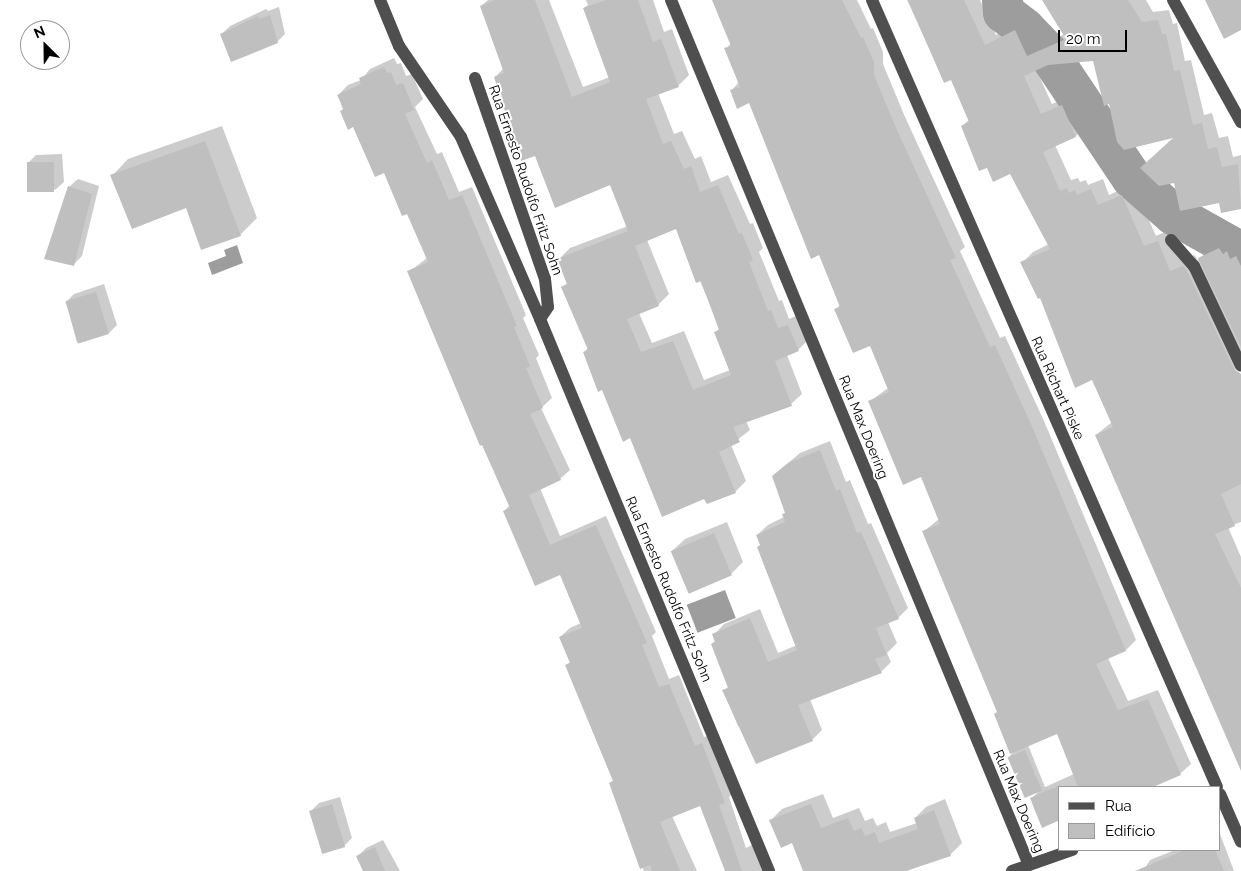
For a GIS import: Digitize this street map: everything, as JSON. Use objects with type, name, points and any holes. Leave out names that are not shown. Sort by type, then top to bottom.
[{"type":"street","name":"Rua Ernesto Rudolfo Fritz Sohn","points":[[380,0],[399,46],[461,137],[540,319],[769,871]]},
{"type":"street","name":"Rua Max Doering","points":[[671,0],[1029,865]]},
{"type":"street","name":"Rua Richart Piske","points":[[872,0],[1216,786]]},
{"type":"street","points":[[1173,0],[1241,122]]},
{"type":"street","name":"Rua Ernesto Rudolfo Fritz Sohn","points":[[475,78],[545,278],[548,307],[540,319]]},
{"type":"street","points":[[1171,240],[1194,266],[1241,366]]},
{"type":"street","name":"Rua Richart Piske","points":[[1221,798],[1241,842]]},
{"type":"street","points":[[1012,871],[1069,851]]},
{"type":"shaded area","points":[[237,245],[243,263],[212,275],[208,263],[226,256],[224,250]]},
{"type":"shaded area","points":[[725,590],[736,618],[697,633],[687,605]]},
{"type":"building","points":[[495,0],[535,0],[572,97],[610,82],[583,8],[606,0],[638,0],[653,42],[661,39],[679,87],[646,99],[663,144],[671,141],[684,169],[691,166],[700,192],[718,185],[739,234],[742,233],[753,260],[749,262],[768,311],[771,310],[778,328],[788,325],[799,351],[775,361],[792,406],[733,427],[740,442],[719,452],[736,493],[707,504],[704,499],[662,517],[630,438],[623,442],[602,390],[598,392],[583,352],[588,350],[561,287],[567,284],[557,259],[628,231],[610,185],[555,208],[535,156],[521,161],[494,77],[504,73],[480,6]],"holes":[[[676,229],[696,283],[701,281],[719,330],[714,332],[731,375],[693,390],[673,341],[641,352],[627,319],[659,306],[635,246]]]},
{"type":"building","points":[[712,0],[842,0],[861,38],[863,37],[874,62],[874,75],[896,128],[956,258],[950,260],[990,347],[995,345],[1034,431],[1126,651],[1096,664],[1118,710],[1148,699],[1181,775],[1155,786],[1078,786],[1057,734],[1010,754],[994,714],[997,712],[922,531],[940,524],[921,477],[903,485],[868,401],[889,392],[870,346],[853,353],[834,309],[840,307],[819,255],[811,259],[749,103],[737,109],[730,90],[740,87],[724,48],[731,46]]},
{"type":"building","points":[[908,0],[964,0],[985,45],[1015,30],[1027,56],[1066,39],[1042,0],[1128,0],[1142,22],[1158,20],[1162,34],[1166,34],[1174,71],[1180,70],[1193,125],[1202,123],[1208,149],[1217,147],[1222,167],[1238,164],[1241,209],[1221,213],[1219,203],[1180,211],[1174,183],[1159,186],[1140,168],[1173,138],[1124,150],[1117,142],[1109,104],[1104,106],[1093,61],[1048,65],[1024,76],[1041,114],[1062,105],[1076,137],[1043,152],[1060,191],[1067,188],[1069,193],[1075,190],[1077,195],[1091,189],[1098,205],[1122,195],[1144,246],[1158,241],[1170,271],[1183,266],[1187,271],[1234,369],[1241,374],[1241,484],[1221,494],[1235,526],[1215,534],[1241,588],[1241,771],[1095,435],[1113,427],[1092,380],[1075,388],[1040,298],[1038,299],[1020,262],[1050,249],[1010,174],[993,182],[987,168],[979,171],[961,126],[969,122],[951,80],[944,83]]},
{"type":"building","points":[[1205,0],[1241,0],[1241,30],[1224,39]]},
{"type":"building","points":[[270,15],[278,43],[231,62],[220,34],[258,16],[259,19]]},
{"type":"building","points":[[384,67],[387,73],[391,72],[396,85],[403,83],[414,110],[405,114],[427,163],[432,160],[449,200],[462,195],[517,326],[514,327],[530,366],[526,368],[543,408],[530,414],[561,480],[529,495],[550,545],[596,525],[647,643],[642,645],[659,687],[669,684],[695,746],[702,743],[725,803],[719,805],[742,871],[725,871],[700,806],[660,822],[680,871],[652,871],[650,865],[640,869],[609,783],[613,781],[565,665],[570,663],[559,637],[582,628],[560,575],[535,586],[503,511],[510,508],[482,445],[480,446],[407,271],[428,262],[407,214],[402,216],[384,173],[375,177],[353,127],[348,130],[340,111],[344,109],[337,95],[361,84],[359,78]]},
{"type":"building","points":[[205,141],[241,236],[201,250],[186,208],[132,229],[110,175]]},
{"type":"building","points":[[27,162],[54,162],[54,192],[27,192]]},
{"type":"building","points":[[68,186],[92,194],[74,266],[44,259]]},
{"type":"building","points":[[1219,248],[1223,254],[1227,251],[1230,259],[1236,256],[1241,266],[1241,347],[1198,258]]},
{"type":"building","points":[[96,292],[109,334],[78,343],[65,301]]},
{"type":"building","points":[[820,450],[836,491],[840,489],[857,533],[861,532],[899,619],[876,628],[887,655],[875,659],[882,673],[798,705],[813,741],[756,764],[722,690],[728,688],[711,644],[715,642],[712,634],[750,618],[768,662],[797,650],[757,547],[760,545],[756,535],[785,522],[782,514],[785,513],[772,476],[788,463]]},
{"type":"building","points":[[714,533],[732,575],[689,594],[671,551]]},
{"type":"building","points":[[1025,750],[1042,791],[1025,798],[1008,757]]},
{"type":"building","points":[[1060,785],[1058,786],[1058,821],[1042,828],[1030,798]]},
{"type":"building","points":[[332,804],[345,847],[322,854],[309,811]]},
{"type":"building","points":[[811,804],[821,828],[848,818],[854,831],[861,828],[865,836],[875,832],[879,843],[918,829],[914,818],[934,810],[951,856],[906,871],[803,871],[792,843],[781,848],[769,820]]},
{"type":"building","points":[[375,847],[385,871],[363,871],[356,856]]},
{"type":"building","points":[[1183,851],[1215,851],[1224,871],[1135,871]]},
{"type":"waterway","points":[[1002,0],[1003,12],[1024,28],[1048,53],[1131,177],[1173,214],[1241,252]]}]
